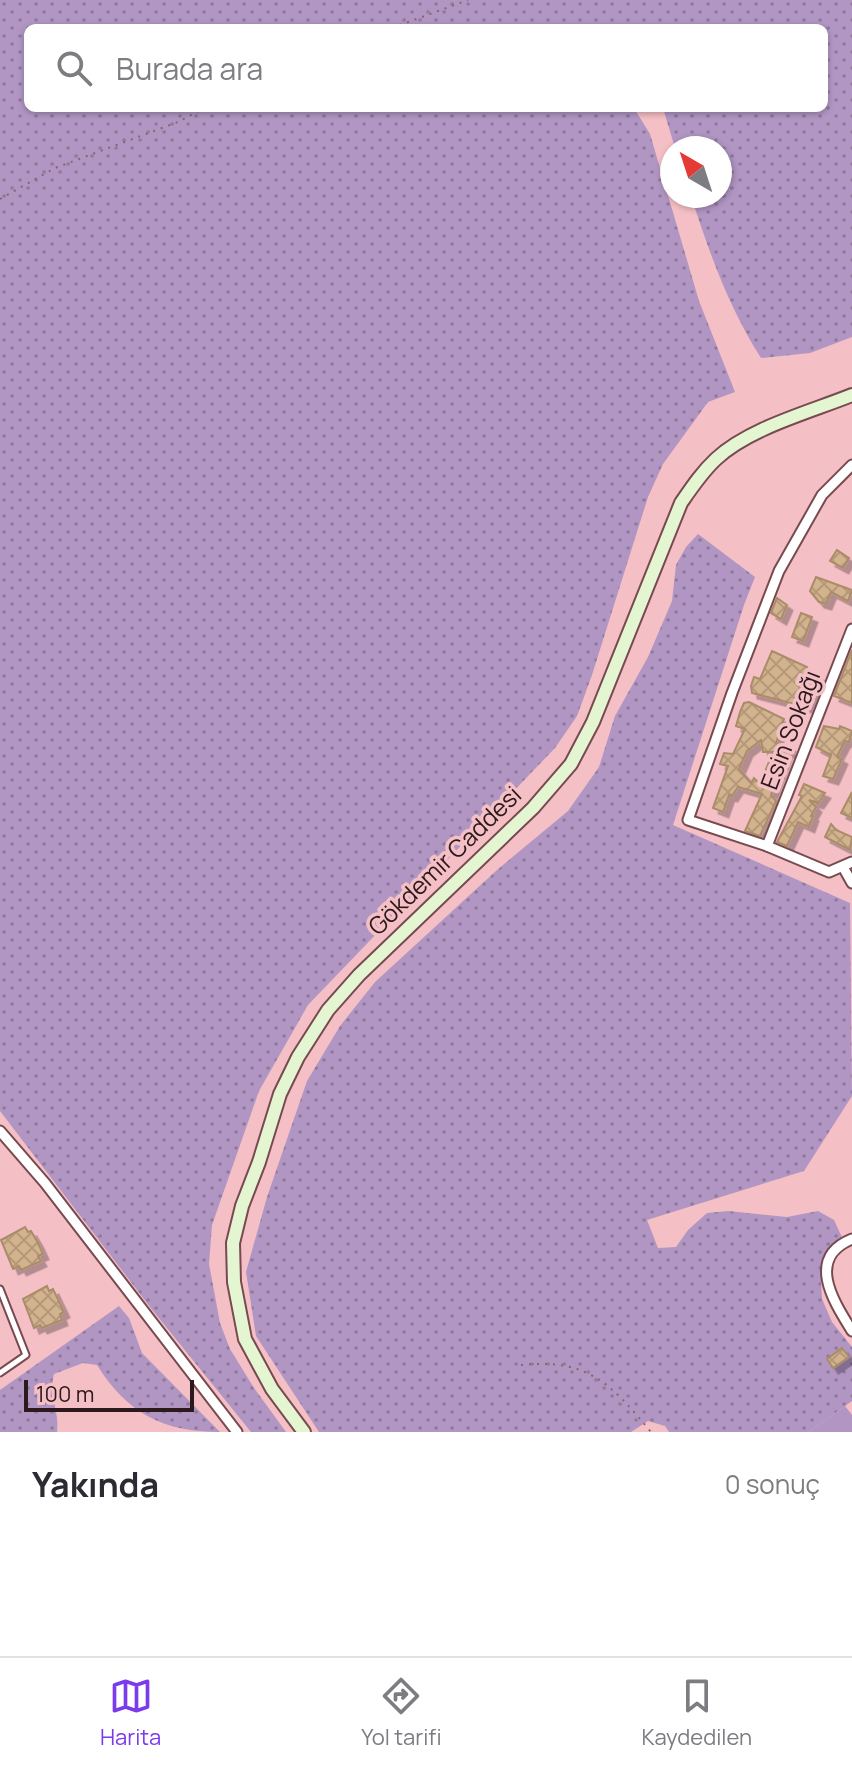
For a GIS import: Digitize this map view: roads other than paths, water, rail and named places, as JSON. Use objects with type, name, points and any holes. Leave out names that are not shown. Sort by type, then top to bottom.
[{"type":"main road","name":"Gökdemir Caddesi","points":[[304,1432],[272,1389],[245,1339],[234,1282],[233,1243],[242,1206],[280,1094],[298,1057],[328,1010],[359,975],[533,808],[571,764],[593,722],[681,503],[699,476],[738,443],[852,395]]},
{"type":"street","points":[[852,465],[822,495],[779,571],[688,820],[767,846],[829,872],[848,865],[852,883]]},
{"type":"street","name":"Esin Sokağı","points":[[767,846],[852,629]]},
{"type":"street","points":[[0,1131],[45,1183],[237,1432]]},
{"type":"street","points":[[852,1239],[839,1245],[829,1261],[826,1279],[831,1296],[852,1331]]},
{"type":"lane","points":[[0,1289],[26,1355],[0,1373]]}]
